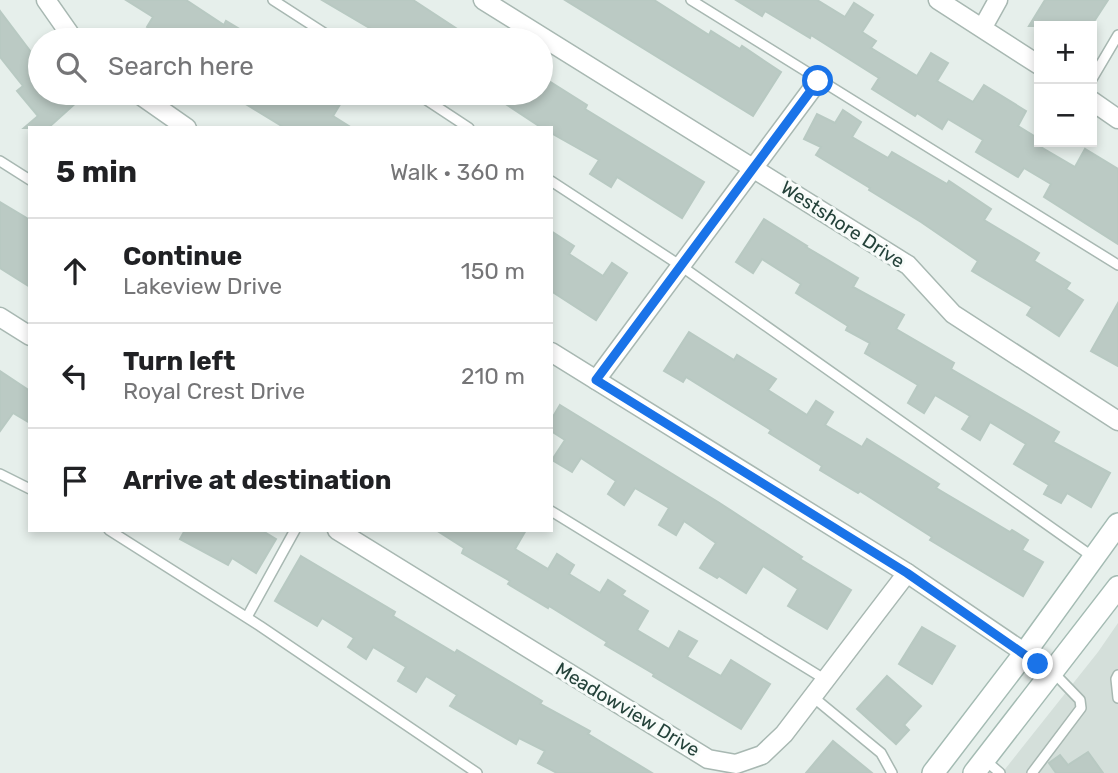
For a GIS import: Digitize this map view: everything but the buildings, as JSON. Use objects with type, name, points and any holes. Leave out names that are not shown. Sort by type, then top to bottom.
[{"type":"main road","points":[[933,773],[1118,524]]},
{"type":"main road","points":[[986,769],[1053,672],[1118,587]]},
{"type":"street","points":[[46,0],[66,28]]},
{"type":"street","name":"Westshore Drive","points":[[484,0],[529,28]]},
{"type":"street","points":[[938,0],[1034,62]]},
{"type":"street","points":[[983,27],[998,0]]},
{"type":"street","name":"Westshore Drive","points":[[553,43],[908,265],[953,314],[1118,421]]},
{"type":"street","points":[[596,380],[818,81]]},
{"type":"street","points":[[1097,104],[1118,119]]},
{"type":"street","points":[[154,105],[184,126]]},
{"type":"street","points":[[0,317],[28,335]]},
{"type":"street","points":[[553,353],[907,573],[1053,672]]},
{"type":"street","name":"Meadowview Drive","points":[[340,532],[708,758],[737,764],[762,755],[784,734],[907,573]]},
{"type":"lane","points":[[273,0],[316,28]]},
{"type":"lane","points":[[691,0],[1118,265]]},
{"type":"lane","points":[[1097,71],[1118,35]]},
{"type":"lane","points":[[434,105],[466,126]]},
{"type":"lane","points":[[0,161],[28,179]]},
{"type":"lane","points":[[553,182],[681,266],[1094,558]]},
{"type":"lane","points":[[0,474],[28,488]]},
{"type":"lane","points":[[553,512],[825,680]]},
{"type":"lane","points":[[112,532],[247,617],[477,773]]},
{"type":"lane","points":[[247,617],[294,532]]},
{"type":"lane","points":[[1032,773],[1081,708],[1080,700],[1053,672]]},
{"type":"lane","points":[[1118,675],[1118,698]]},
{"type":"lane","points":[[813,697],[881,752],[892,773]]},
{"type":"shaded area","points":[[1118,623],[1118,773],[1002,773],[1098,652]]},
{"type":"route","points":[[818,81],[596,380],[907,573],[1038,664]]}]
